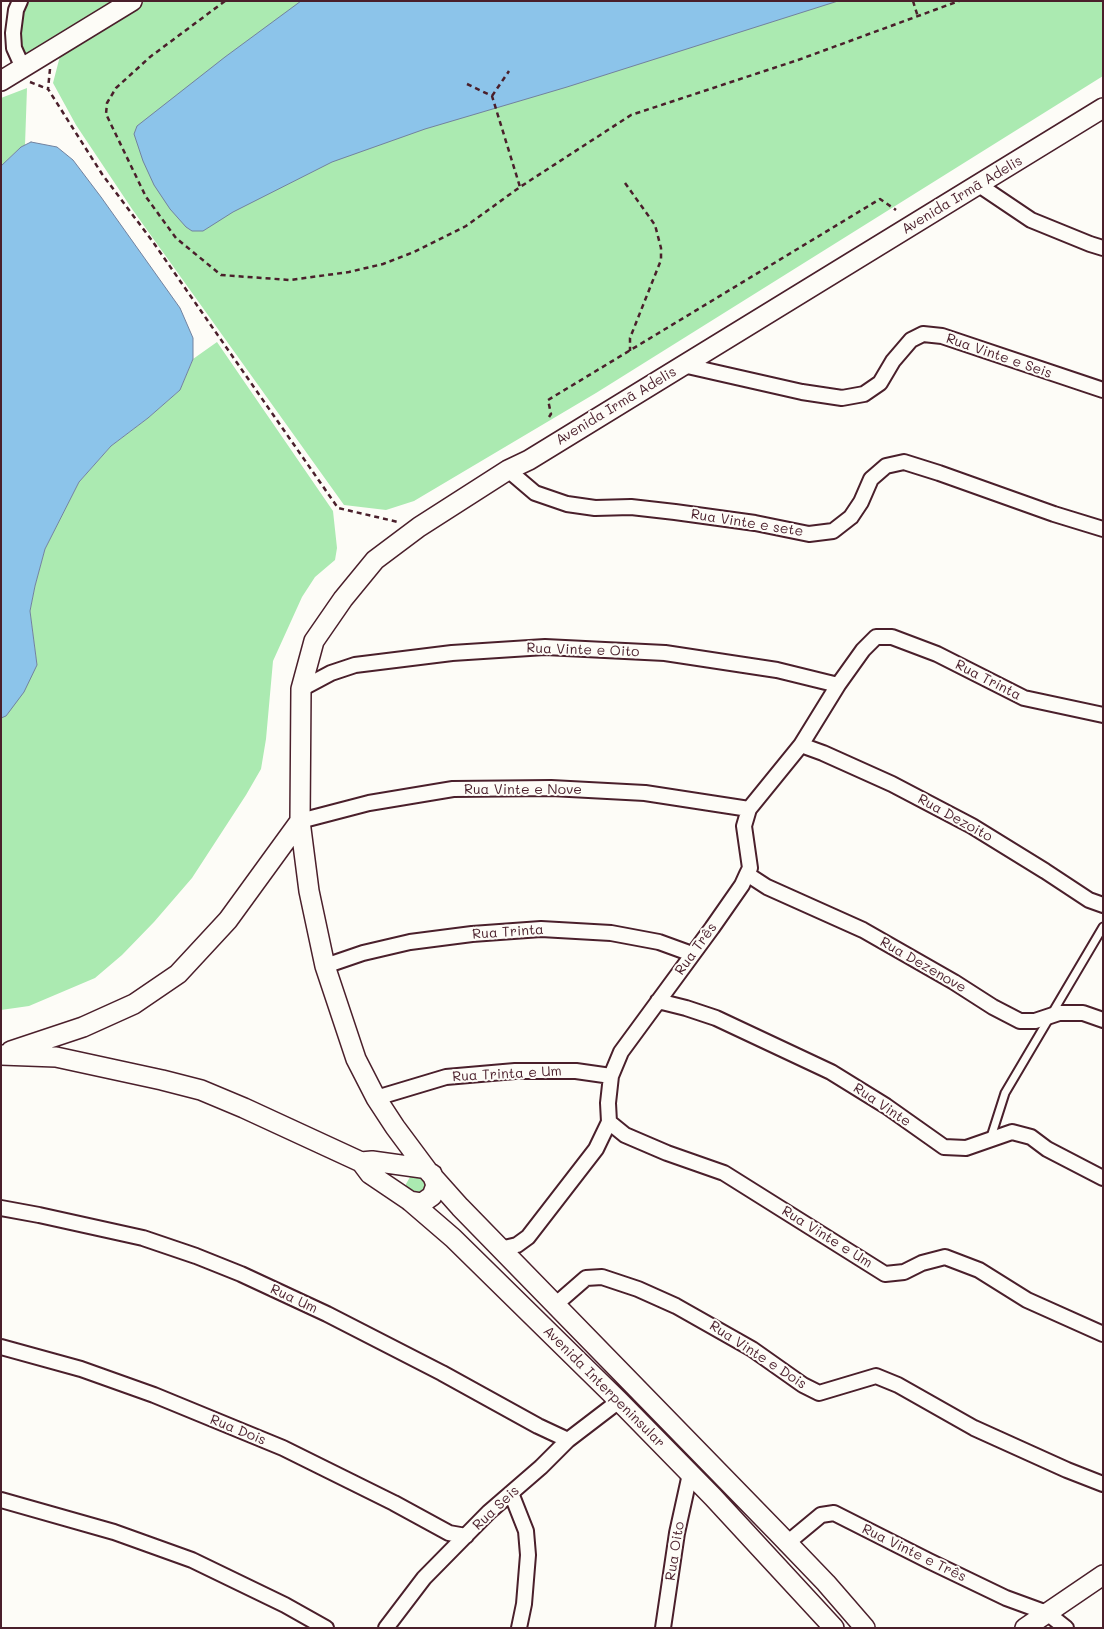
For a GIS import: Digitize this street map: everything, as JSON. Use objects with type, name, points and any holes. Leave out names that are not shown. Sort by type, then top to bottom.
[{"type":"street","points":[[20,1],[16,10],[13,33],[14,48],[23,68]]},
{"type":"street","points":[[1,81],[132,1]]},
{"type":"street","name":"Avenida Irmã Adelis","points":[[427,1171],[394,1127],[376,1098],[356,1059],[325,966],[308,891],[300,821],[302,689],[314,641],[342,599],[375,560],[419,527],[508,470],[529,460],[1103,108]]},
{"type":"street","points":[[979,184],[1032,220],[1103,248]]},
{"type":"street","name":"Rua Vinte e Seis","points":[[683,366],[802,392],[842,398],[864,394],[880,383],[899,354],[912,340],[923,334],[942,336],[1103,390]]},
{"type":"street","name":"Rua Vinte e sete","points":[[508,470],[535,493],[567,504],[595,508],[631,507],[675,512],[755,523],[809,534],[833,531],[851,517],[861,502],[871,479],[886,466],[904,462],[1054,514],[1103,528]]},
{"type":"street","name":"Rua Três","points":[[500,1249],[517,1245],[528,1237],[576,1178],[596,1149],[609,1122],[608,1103],[611,1076],[621,1052],[742,885],[750,868],[744,826],[749,809],[801,745],[838,685],[863,650],[876,637]]},
{"type":"street","name":"Rua Trinta","points":[[876,637],[892,637],[937,654],[1024,698],[1102,714]]},
{"type":"street","name":"Rua Vinte e Oito","points":[[302,689],[332,673],[355,665],[452,653],[544,647],[665,653],[777,670],[838,685]]},
{"type":"street","name":"Rua Dezoito","points":[[801,745],[892,784],[972,826],[1089,900],[1103,905]]},
{"type":"street","name":"Rua Vinte e Nove","points":[[300,821],[369,803],[453,789],[551,788],[645,793],[749,809]]},
{"type":"street","points":[[1,1055],[83,1027],[134,1004],[178,974],[228,920],[300,821]]},
{"type":"street","name":"Rua Dezenove","points":[[747,874],[767,887],[870,934],[954,982],[992,1007],[1020,1021],[1035,1021],[1059,1013],[1083,1013],[1103,1020]]},
{"type":"street","name":"Rua Trinta","points":[[325,966],[363,953],[410,942],[472,934],[541,929],[611,933],[659,942],[692,954]]},
{"type":"street","name":"Rua Vinte","points":[[658,1002],[686,1008],[716,1018],[831,1072],[886,1106],[944,1146],[966,1148],[1012,1132],[1031,1137],[1047,1150],[1103,1178]]},
{"type":"street","name":"Avenida Interpeninsular","points":[[1,1055],[56,1057],[200,1090],[244,1108],[361,1162],[370,1174],[408,1199],[453,1238],[619,1401],[690,1474],[830,1626]]},
{"type":"street","name":"Rua Trinta e Um","points":[[376,1098],[446,1077],[515,1071],[576,1072],[611,1076]]},
{"type":"street","name":"Rua Vinte e Um","points":[[609,1122],[625,1135],[667,1153],[724,1173],[885,1274],[904,1272],[922,1262],[945,1257],[979,1270],[1027,1300],[1103,1334]]},
{"type":"street","name":"Avenida Interpeninsular","points":[[361,1162],[372,1161],[427,1171],[500,1249],[826,1583],[865,1628]]},
{"type":"street","points":[[411,1170],[427,1171],[436,1185],[432,1196],[422,1203],[408,1199],[401,1188],[403,1177],[411,1170]]},
{"type":"street","name":"Rua Um","points":[[1,1208],[143,1238],[196,1256],[240,1274],[327,1314],[568,1440]]},
{"type":"street","name":"Rua Vinte e Dois","points":[[555,1305],[586,1278],[602,1277],[638,1289],[693,1315],[752,1349],[803,1385],[819,1393],[876,1376],[898,1385],[974,1428],[1103,1484]]},
{"type":"street","name":"Rua Dois","points":[[1,1347],[81,1369],[163,1399],[282,1448],[394,1503],[449,1534],[466,1536]]},
{"type":"street","name":"Rua Seis","points":[[386,1628],[424,1578],[466,1536],[568,1440],[619,1401]]},
{"type":"street","name":"Rua Oito","points":[[663,1628],[677,1533],[690,1474]]},
{"type":"street","points":[[511,1493],[526,1531],[528,1555],[524,1604],[519,1628]]},
{"type":"street","points":[[1,1500],[114,1532],[192,1560],[285,1605],[326,1628]]},
{"type":"street","name":"Rua Vinte e Três","points":[[786,1544],[821,1515],[834,1513],[989,1590],[1047,1613],[1066,1628]]},
{"type":"street","points":[[1025,1628],[1103,1575]]},
{"type":"lane","points":[[989,1141],[1005,1093],[1103,927]]},
{"type":"path","points":[[226,1],[150,57],[116,88],[107,102],[106,114],[146,198],[176,238],[221,275],[290,280],[340,273],[383,264],[414,252],[466,226],[520,187],[631,115],[798,60],[960,1]]},
{"type":"path","points":[[913,1],[918,17]]},
{"type":"path","points":[[53,50],[48,89],[102,174],[153,242],[338,508],[419,527]]},
{"type":"path","points":[[492,96],[509,70]]},
{"type":"path","points":[[467,84],[492,96],[520,187]]},
{"type":"path","points":[[625,183],[655,225],[661,248],[661,260],[630,338],[630,351]]},
{"type":"path","points":[[549,418],[551,414],[548,400],[880,199],[896,210]]},
{"type":"green space","points":[[25,1],[123,1],[25,62],[17,32]]},
{"type":"green space","points":[[145,1],[1103,1],[1103,76],[596,393],[414,501],[386,510],[344,505],[132,209],[76,125],[53,83],[60,56]]},
{"type":"green space","points":[[27,88],[25,145],[1,166],[1,98]]},
{"type":"green space","points":[[217,342],[333,511],[337,548],[335,560],[315,577],[302,597],[273,661],[266,739],[261,769],[192,878],[122,955],[95,978],[29,1006],[1,1010],[1,718],[6,716],[37,665],[30,611],[45,549],[79,482],[111,446],[148,418],[180,390],[193,359]]},
{"type":"green space","points":[[420,1174],[430,1184],[420,1198],[406,1188],[406,1184],[410,1177]]},
{"type":"water","points":[[301,1],[838,1],[567,87],[425,129],[332,162],[233,212],[203,231],[192,231],[170,209],[154,185],[134,134],[137,126],[225,57]]},
{"type":"water","points":[[31,142],[57,147],[73,160],[101,197],[180,308],[193,338],[193,359],[180,390],[148,418],[111,446],[79,482],[45,549],[35,586],[30,611],[37,665],[24,692],[6,716],[1,718],[1,166],[21,147]]}]
